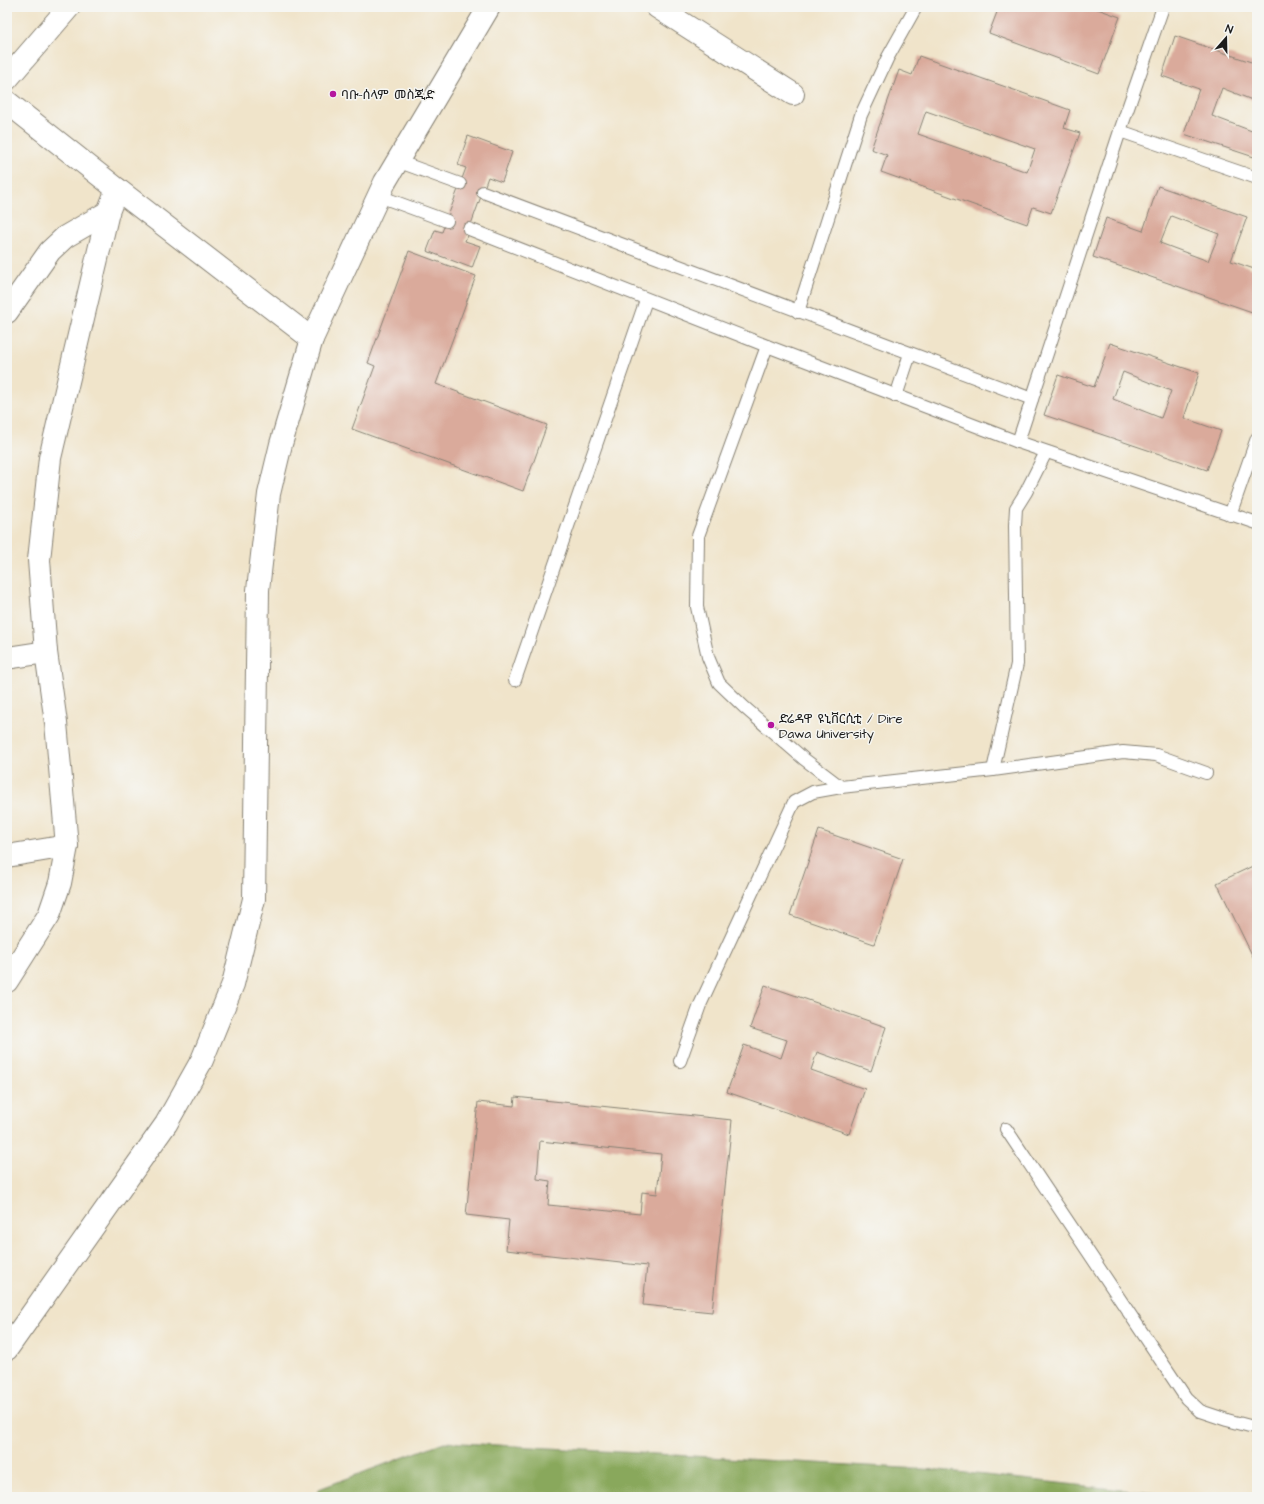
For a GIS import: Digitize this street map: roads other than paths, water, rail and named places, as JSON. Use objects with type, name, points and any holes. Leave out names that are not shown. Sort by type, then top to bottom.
[{"type":"street","points":[[7,79],[69,7]]},
{"type":"street","points":[[7,1349],[166,1124],[202,1060],[233,984],[254,898],[258,590],[268,494],[281,444],[312,339],[379,196],[397,161],[489,7]]},
{"type":"street","points":[[656,7],[793,94]]},
{"type":"street","points":[[7,102],[117,189],[312,339]]},
{"type":"street","points":[[7,981],[49,915],[60,883],[67,846],[56,723],[46,652],[39,560],[50,458],[108,212],[117,189]]},
{"type":"street","points":[[7,312],[50,251],[66,237],[108,212]]},
{"type":"street","points":[[7,658],[46,652]]},
{"type":"street","points":[[7,856],[67,846]]},
{"type":"lane","points":[[798,312],[861,115],[888,57],[916,7]]},
{"type":"lane","points":[[1018,442],[1120,131],[1163,7]]},
{"type":"lane","points":[[1120,131],[1257,178]]},
{"type":"lane","points":[[397,161],[460,184]]},
{"type":"lane","points":[[483,192],[1032,399]]},
{"type":"lane","points":[[379,196],[447,221]]},
{"type":"lane","points":[[469,229],[646,300],[1018,442],[1257,523]]},
{"type":"lane","points":[[515,680],[646,300]]},
{"type":"lane","points":[[767,346],[698,536],[697,607],[708,657],[719,683],[744,707],[841,787]]},
{"type":"lane","points":[[896,396],[910,354]]},
{"type":"lane","points":[[1230,515],[1257,438]]},
{"type":"lane","points":[[993,770],[1017,664],[1016,508],[1026,492],[1046,452]]},
{"type":"lane","points":[[680,1061],[700,1005],[794,802],[813,792],[841,787],[993,770],[1123,752],[1156,755],[1206,772]]},
{"type":"lane","points":[[1006,1129],[1186,1398],[1200,1411],[1257,1428]]},
{"type":"place","name":"ባቡ-ሰላም መስጂድ","points":[[333,94]]},
{"type":"place","name":"ድሬዳዋ ዩኒቨርሲቲ / Dire Dawa University","points":[[771,725]]}]
